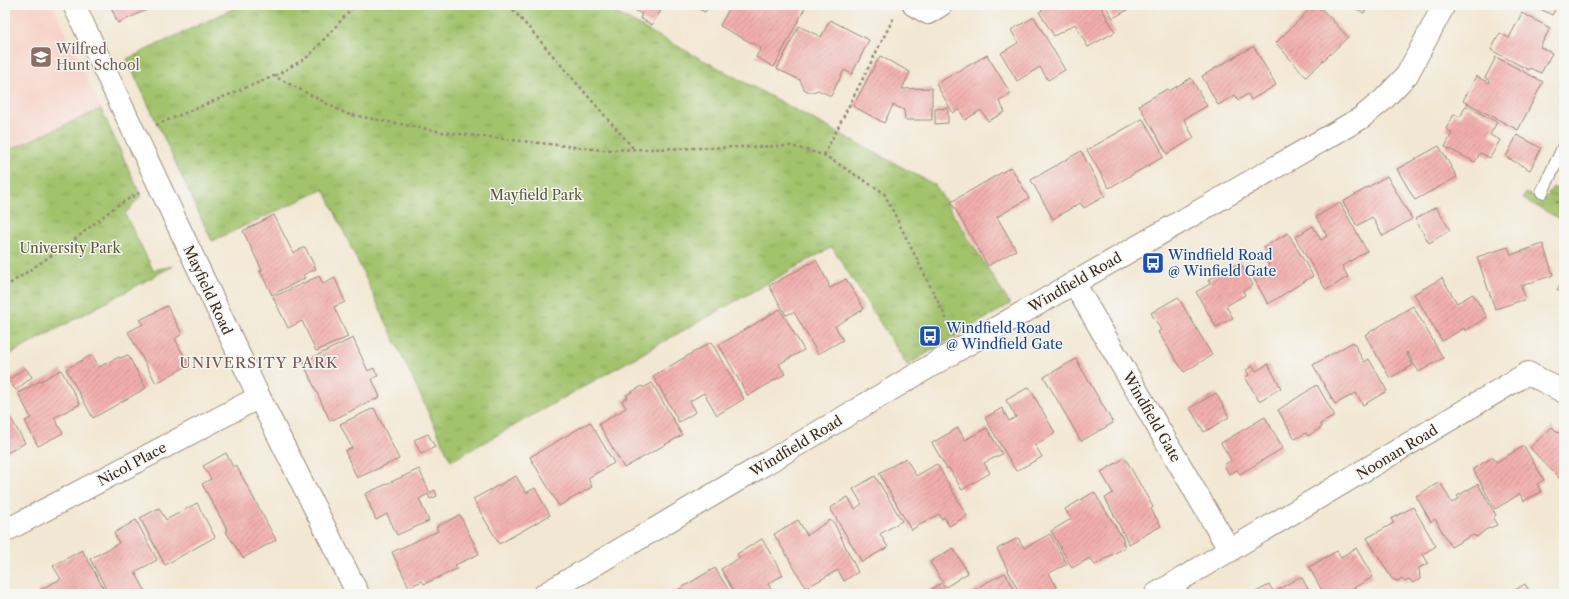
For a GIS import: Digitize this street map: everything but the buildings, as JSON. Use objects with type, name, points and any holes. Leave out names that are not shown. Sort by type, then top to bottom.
[{"type":"street","name":"Mayfield Road","points":[[74,5],[259,397],[358,594]]},
{"type":"street","points":[[905,8],[928,12],[941,5]]},
{"type":"street","name":"Windfield Road","points":[[545,594],[961,348],[1360,118],[1383,100],[1407,75],[1444,5]]},
{"type":"street","name":"Windfield Gate","points":[[1074,283],[1230,551]]},
{"type":"street","name":"Noonan Road","points":[[1230,551],[1528,373],[1564,392]]},
{"type":"street","name":"Nicol Place","points":[[5,531],[259,397]]},
{"type":"street","points":[[1156,594],[1230,551]]},
{"type":"lane","points":[[1542,192],[1564,146]]},
{"type":"path","points":[[135,134],[274,76],[309,56],[355,5]]},
{"type":"path","points":[[509,5],[634,149]]},
{"type":"path","points":[[824,155],[905,8]]},
{"type":"path","points":[[274,76],[347,114],[442,132],[602,150],[791,146],[824,155],[884,193],[961,348]]},
{"type":"path","points":[[5,286],[74,240],[116,206],[158,182]]},
{"type":"shaded area","name":"Wilfred Hunt School","points":[[5,5],[53,5],[101,109],[5,152]]},
{"type":"green space","name":"Mayfield Park","points":[[241,5],[601,5],[935,185],[1010,304],[907,365],[832,247],[451,461],[324,189],[212,241],[127,59]]},
{"type":"green space","name":"University Park","points":[[101,109],[141,196],[125,214],[153,270],[173,266],[5,357],[5,152]]},
{"type":"green space","points":[[1553,187],[1564,193],[1564,221],[1523,199],[1526,193],[1536,198],[1545,199]]},
{"type":"place","name":"Wilfred Hunt School","points":[[41,57]]},
{"type":"place","name":"Windfield Road @ Winfield Gate","points":[[1153,263]]},
{"type":"place","name":"Windfield Road @ Windfield Gate","points":[[930,336]]},
{"type":"district","name":"UNIVERSITY PARK","points":[[259,362]]}]
